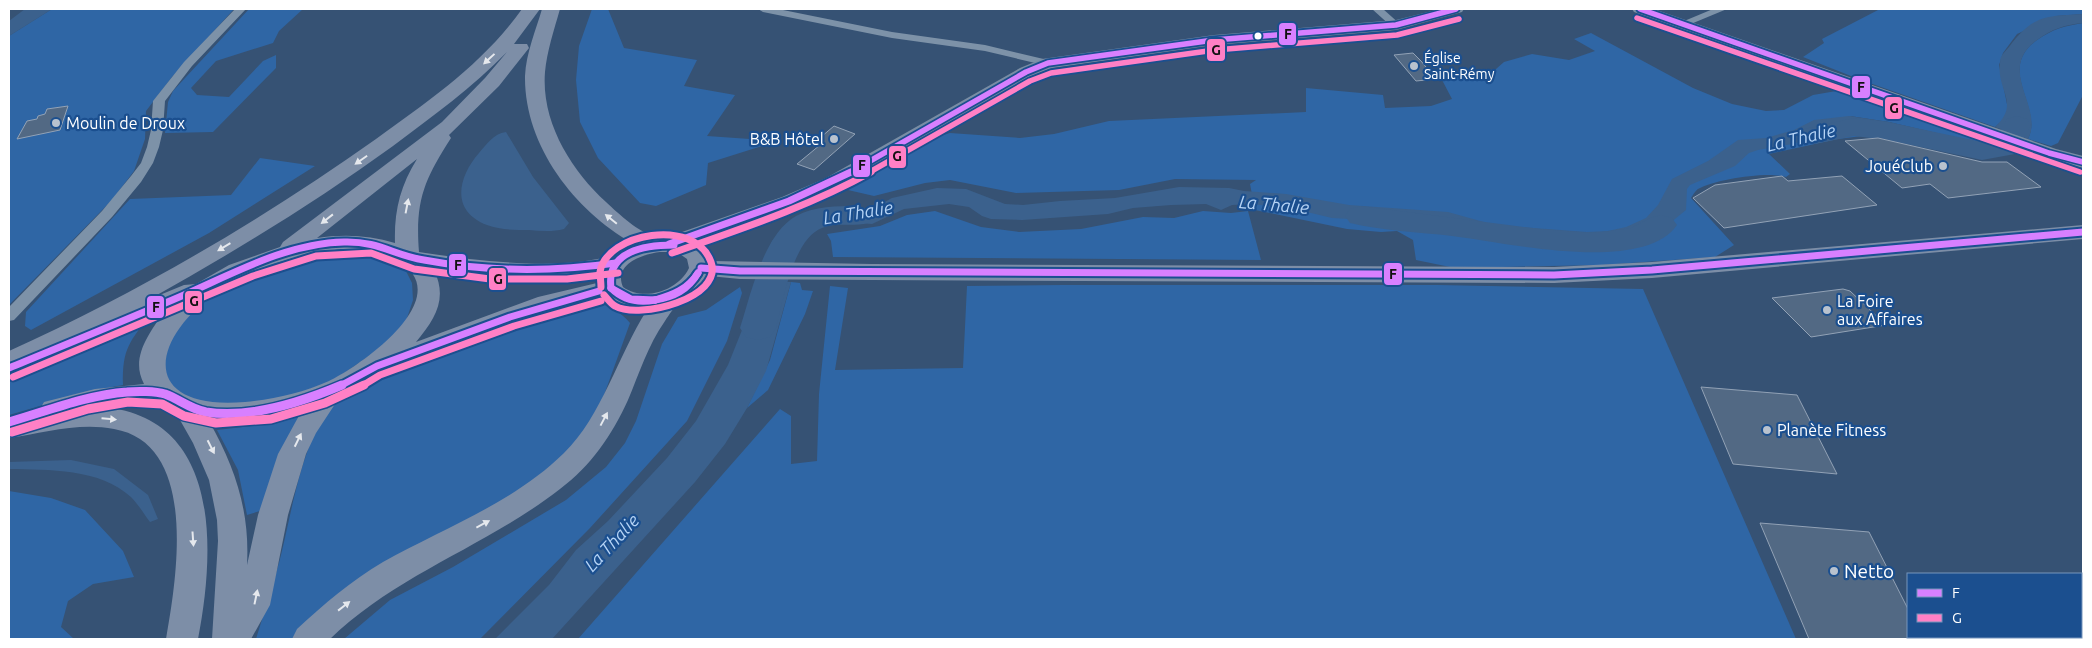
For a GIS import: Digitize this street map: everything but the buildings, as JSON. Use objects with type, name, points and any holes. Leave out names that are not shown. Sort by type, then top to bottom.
[{"type":"main road","points":[[9,361],[170,278],[271,218],[358,161],[434,106],[482,65],[512,36],[531,9]]},
{"type":"main road","points":[[9,422],[116,394],[138,392],[174,400],[208,412],[236,413],[267,410],[299,402],[330,391],[371,369],[393,352],[410,334],[422,316],[428,300],[429,284],[424,270],[411,257],[406,211],[410,194],[424,163],[449,126],[510,60],[532,31],[544,9]]},
{"type":"main road","points":[[551,9],[539,50],[535,77],[536,98],[541,120],[561,165],[583,194],[626,231],[661,244],[686,247],[698,267]]},
{"type":"main road","points":[[744,217],[714,238],[686,288],[672,296],[660,300],[636,301],[617,294],[611,288],[610,272],[616,263],[626,255],[789,201],[850,174],[1026,72],[1048,63],[1214,40],[1396,25],[1456,9]]},
{"type":"main road","points":[[1640,9],[2049,153],[2083,162]]},
{"type":"main road","points":[[285,252],[449,126]]},
{"type":"main road","points":[[698,267],[744,271],[804,272],[1554,275],[1652,270],[2083,232]]},
{"type":"main road","points":[[9,368],[218,281],[247,266],[285,252],[323,244],[367,242],[389,247],[411,257],[486,270],[574,270],[616,263]]},
{"type":"main road","points":[[218,281],[177,313],[163,330],[154,348],[151,366],[154,381],[174,400],[217,460],[231,504],[234,534],[226,612],[228,639]]},
{"type":"main road","points":[[371,369],[403,359],[547,303],[611,288]]},
{"type":"main road","points":[[308,639],[334,614],[368,588],[495,517],[561,473],[576,460],[603,422],[636,348],[649,324],[672,296]]},
{"type":"main road","points":[[234,639],[254,605],[272,515],[292,454],[304,429],[330,391]]},
{"type":"main road","points":[[9,428],[79,418],[126,420],[149,430],[167,449],[183,476],[191,513],[194,554],[190,608],[182,639]]},
{"type":"street","points":[[9,316],[107,214],[136,179],[147,162],[153,147],[157,130],[157,108],[159,101],[188,64],[241,9]]},
{"type":"street","points":[[763,9],[901,36],[985,48],[1048,63]]},
{"type":"street","points":[[1377,9],[1396,25]]},
{"type":"street","points":[[1682,24],[1722,9]]},
{"type":"shaded area","points":[[52,9],[234,9],[172,77],[146,111],[145,139],[134,171],[112,200],[9,305],[9,36]]},
{"type":"shaded area","points":[[249,9],[303,9],[279,31],[273,43],[216,61],[191,88],[197,95],[229,97],[263,61],[276,55],[276,68],[213,132],[165,133],[168,102],[173,91]]},
{"type":"shaded area","points":[[592,9],[608,9],[624,48],[697,60],[684,86],[735,95],[707,136],[765,140],[762,146],[708,163],[706,185],[656,206],[640,203],[598,158],[580,122],[576,80],[579,46]]},
{"type":"shaded area","points":[[1880,9],[2083,9],[2083,14],[2056,16],[2017,34],[2003,53],[1999,65],[2008,109],[2005,118],[1995,127],[1861,80],[1803,57],[1824,43],[1822,39]]},
{"type":"shaded area","points":[[2083,23],[2083,95],[2058,143],[2051,146],[2028,139],[2031,127],[2030,114],[2020,76],[2020,64],[2025,52],[2037,40],[2048,33]]},
{"type":"shaded area","points":[[1591,33],[1693,88],[1732,104],[1766,111],[1784,110],[1813,95],[1848,89],[1990,135],[1985,141],[1975,142],[1889,122],[1850,116],[1878,134],[1838,139],[1769,154],[1790,174],[1786,177],[1767,175],[1742,177],[1706,185],[1696,190],[1691,198],[1734,245],[1715,257],[1602,265],[1455,268],[1416,260],[1413,240],[1397,231],[1381,232],[1347,229],[1255,210],[1250,184],[1256,180],[1175,179],[1119,190],[1016,193],[950,180],[925,183],[874,196],[848,190],[930,139],[950,133],[1020,138],[1054,134],[1109,121],[1306,112],[1306,88],[1383,95],[1385,108],[1431,106],[1452,99],[1441,78],[1496,69],[1504,62],[1532,54],[1569,60],[1595,51],[1574,39]]},
{"type":"shaded area","points":[[260,158],[315,166],[209,233],[31,330],[25,326],[26,312],[130,199],[231,195]]},
{"type":"shaded area","points":[[935,211],[981,227],[1019,232],[1081,229],[1143,217],[1174,218],[1203,211],[1231,213],[1248,211],[1261,260],[833,257],[831,241],[827,234],[880,226],[907,215]]},
{"type":"shaded area","points":[[343,250],[372,253],[393,261],[406,271],[412,283],[413,300],[406,321],[388,343],[331,382],[272,402],[219,405],[185,397],[169,384],[163,372],[168,337],[209,295],[256,269],[285,259],[319,252]]},
{"type":"shaded area","points":[[791,282],[800,283],[802,290],[813,291],[805,314],[768,390],[747,408],[770,360]]},
{"type":"shaded area","points":[[1438,285],[1643,289],[1796,639],[578,639],[780,409],[791,416],[791,464],[817,461],[819,394],[830,286],[848,288],[835,370],[963,368],[967,286]]},
{"type":"shaded area","points":[[740,287],[742,293],[727,341],[687,421],[590,528],[480,639],[344,639],[390,600],[453,567],[566,500],[606,467],[625,443],[636,421],[662,344],[678,317],[706,310]]},
{"type":"shaded area","points":[[596,300],[618,313],[630,323],[599,409],[578,443],[557,464],[501,504],[314,619],[295,639],[256,639],[277,569],[307,453],[325,415],[336,402],[369,381],[410,363],[490,335],[502,335],[540,321],[555,308]]},
{"type":"shaded area","points":[[152,313],[133,338],[126,353],[123,385],[91,391],[9,415],[9,378],[46,361],[72,346]]},
{"type":"shaded area","points":[[299,417],[260,511],[247,515],[238,470],[217,430],[268,424]]},
{"type":"shaded area","points":[[9,491],[51,498],[85,510],[123,551],[134,577],[93,584],[68,601],[61,627],[74,639],[9,639]]},
{"type":"water","points":[[25,9],[52,9],[9,36],[9,21]]},
{"type":"water","points":[[2083,14],[2083,23],[2053,30],[2037,40],[2025,52],[2020,64],[2020,76],[2031,114],[2032,127],[2028,139],[1995,127],[2003,118],[2007,103],[2000,73],[2000,60],[2003,54],[2025,29],[2041,19]]},
{"type":"water","points":[[1849,116],[1889,122],[1975,142],[1985,141],[1990,135],[2016,144],[2008,153],[1993,153],[1888,131],[1864,128],[1846,129],[1792,144],[1758,150],[1749,153],[1735,166],[1690,185],[1687,189],[1686,210],[1659,232],[1628,241],[1613,242],[1526,239],[1440,224],[1332,218],[1290,208],[1251,204],[1232,205],[1221,210],[1206,204],[1171,205],[1133,208],[1108,214],[1022,220],[991,219],[982,216],[969,207],[949,204],[904,209],[872,224],[847,222],[816,224],[799,217],[805,213],[819,210],[867,209],[892,198],[937,188],[966,189],[1005,204],[1023,205],[1115,198],[1179,187],[1229,188],[1286,194],[1349,205],[1448,212],[1491,224],[1519,227],[1587,232],[1608,231],[1626,227],[1646,218],[1658,205],[1672,179],[1708,161],[1738,140],[1766,138],[1794,130],[1814,120]]},
{"type":"water","points":[[506,132],[533,177],[569,223],[564,229],[547,231],[497,228],[475,219],[467,211],[461,193],[466,172],[491,140],[497,135]]},
{"type":"water","points":[[789,224],[808,230],[798,241],[792,262],[763,262],[772,241]]},
{"type":"water","points":[[757,281],[791,282],[766,371],[747,408],[725,444],[695,482],[552,639],[495,639],[549,585],[576,550],[608,521],[667,458],[696,421],[728,365],[742,330],[751,293]]},
{"type":"water","points":[[71,460],[114,469],[148,495],[158,519],[150,522],[131,497],[104,481],[73,472],[9,469],[9,462]]},
{"type":"waterway","name":"La Thalie","points":[[1814,135],[1854,127],[1887,131],[1982,151],[2005,148],[2017,125]]},
{"type":"waterway","name":"La Thalie","points":[[758,328],[770,286],[782,254],[798,229],[808,222],[820,218],[857,216]]},
{"type":"waterway","name":"La Thalie","points":[[1361,216],[1454,226],[1540,239],[1594,243],[1619,241],[1642,235],[1661,225]]},
{"type":"transit line","name":"F","points":[[669,244],[789,201],[833,182],[1026,72],[1048,63],[1214,40],[1396,25],[1456,9]]},
{"type":"transit line","name":"F","points":[[1640,9],[2049,153],[2083,162]]},
{"type":"transit line","name":"G","points":[[1637,18],[2046,162],[2080,172]]},
{"type":"transit line","name":"G","points":[[672,253],[792,210],[837,191],[1030,81],[1051,73],[1215,50],[1397,35],[1459,19]]},
{"type":"transit line","name":"F","points":[[701,268],[740,271],[1554,275],[1652,270],[2083,232]]},
{"type":"transit line","name":"G","points":[[601,287],[600,270],[609,256],[624,244],[644,236],[665,233],[686,236],[702,246],[712,263],[711,276],[701,288],[686,299],[667,306],[648,311],[629,311],[614,306],[604,295]]},
{"type":"transit line","name":"F","points":[[9,368],[272,257],[319,244],[343,242],[374,243],[417,259],[492,269],[566,269],[616,263]]},
{"type":"transit line","name":"F","points":[[611,288],[609,276],[612,267],[619,259],[640,249],[674,245]]},
{"type":"transit line","name":"G","points":[[13,377],[273,268],[316,256],[364,252],[377,254],[414,269],[490,279],[567,279],[618,273]]},
{"type":"transit line","name":"F","points":[[655,300],[685,288],[698,273]]},
{"type":"transit line","name":"F","points":[[655,300],[680,292],[695,279],[698,273]]},
{"type":"transit line","name":"F","points":[[611,288],[631,299],[655,300]]},
{"type":"transit line","name":"F","points":[[611,288],[620,296],[631,300],[643,302],[655,300]]},
{"type":"transit line","name":"F","points":[[9,422],[86,399],[127,392],[164,394],[187,407],[207,412],[238,413],[269,409],[321,394],[351,381],[377,366],[510,317],[599,291]]},
{"type":"transit line","name":"G","points":[[12,432],[88,409],[128,402],[162,404],[184,416],[216,423],[239,423],[271,419],[325,403],[355,390],[380,375],[514,326],[601,301]]},
{"type":"place","name":"Église Saint-Rémy","points":[[1414,66]]},
{"type":"place","name":"Moulin de Droux","points":[[56,123]]},
{"type":"place","name":"B&B Hôtel","points":[[834,139]]},
{"type":"place","name":"JouéClub","points":[[1943,166]]},
{"type":"place","name":"La Foire aux Affaires","points":[[1827,310]]},
{"type":"place","name":"Planète Fitness","points":[[1767,430]]},
{"type":"place","name":"Netto","points":[[1834,571]]}]
